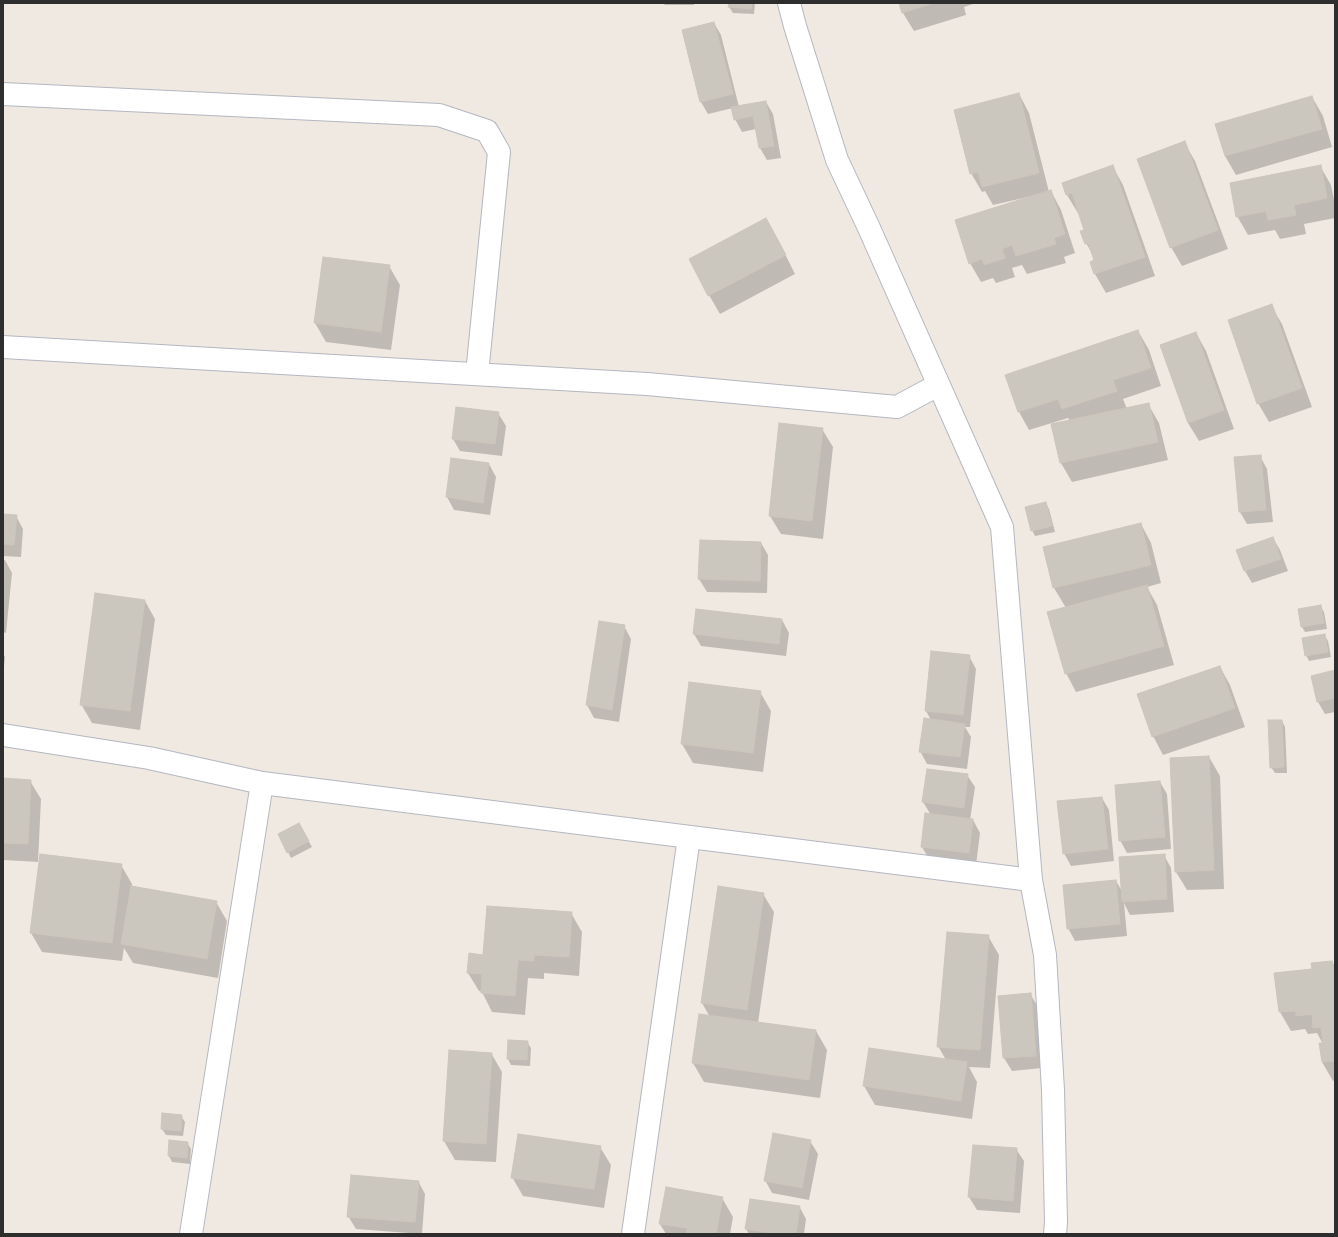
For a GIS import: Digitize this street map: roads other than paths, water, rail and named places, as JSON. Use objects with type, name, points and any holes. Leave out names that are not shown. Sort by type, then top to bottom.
[{"type":"street","points":[[789,3],[836,160],[869,228],[1002,527],[1031,880],[1045,955],[1053,1090],[1055,1234]]},
{"type":"street","points":[[3,94],[440,114],[487,131],[499,152],[477,374]]},
{"type":"street","points":[[3,347],[647,384],[897,407],[938,385]]},
{"type":"street","points":[[3,735],[149,758],[262,783],[1031,880]]},
{"type":"street","points":[[191,1234],[262,783]]},
{"type":"street","points":[[633,1234],[689,837]]}]
